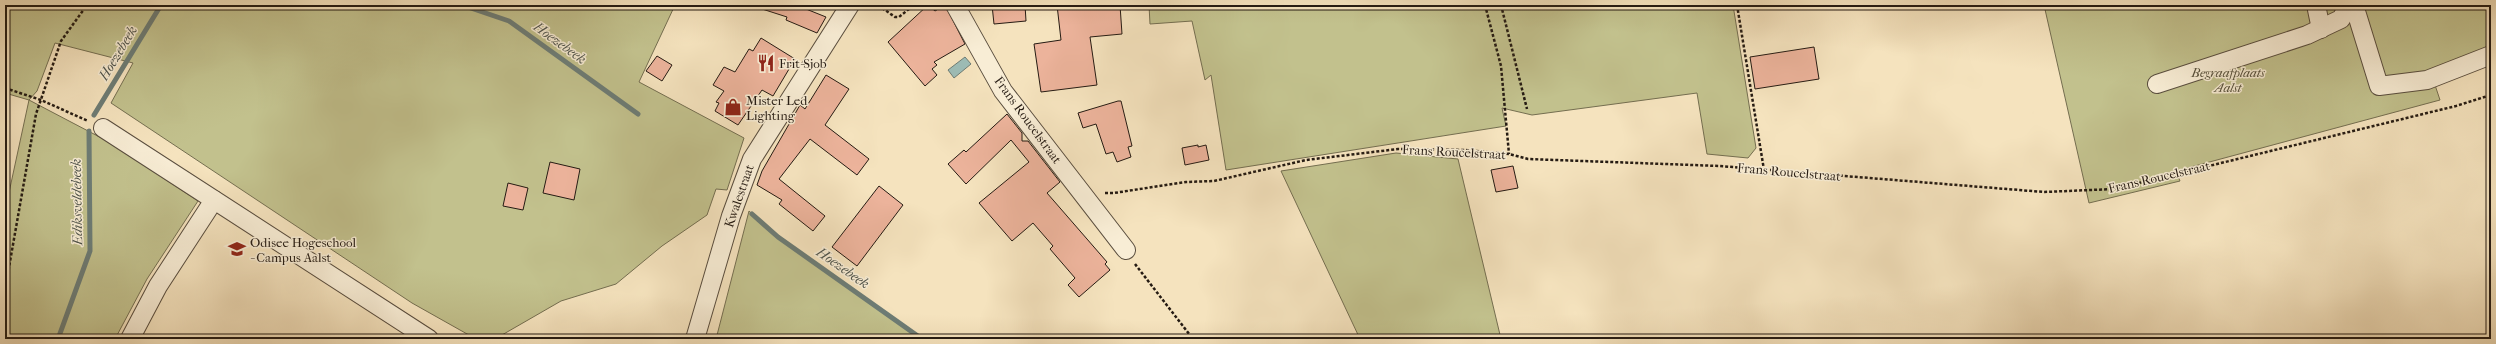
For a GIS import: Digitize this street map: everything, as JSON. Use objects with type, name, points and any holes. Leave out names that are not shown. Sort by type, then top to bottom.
[{"type":"street","name":"Kwalestraat","points":[[696,339],[731,216],[752,159],[850,5]]},
{"type":"street","name":"Frans Roucelstraat","points":[[955,5],[1004,91],[1126,250]]},
{"type":"street","points":[[2316,5],[2321,29]]},
{"type":"street","points":[[2157,84],[2321,29],[2341,19],[2348,5]]},
{"type":"street","points":[[2354,5],[2379,86],[2426,80],[2491,55]]},
{"type":"street","points":[[103,128],[429,339]]},
{"type":"street","points":[[130,339],[158,286],[214,200]]},
{"type":"path","points":[[5,290],[36,114],[40,100],[61,41],[87,5]]},
{"type":"path","points":[[878,5],[899,17],[914,5]]},
{"type":"path","points":[[1485,5],[1501,66],[1509,154]]},
{"type":"path","points":[[1501,5],[1527,109]]},
{"type":"path","points":[[1737,5],[1764,170]]},
{"type":"path","points":[[5,88],[40,100],[103,128]]},
{"type":"path","name":"Frans Roucelstraat","points":[[1080,190],[1114,193],[1186,182],[1214,181],[1306,160],[1398,149],[1509,154],[1528,159],[1764,170],[2044,192],[2114,189],[2456,106],[2491,95]]},
{"type":"path","points":[[1126,250],[1146,281],[1193,339]]},
{"type":"green space","points":[[5,5],[675,5],[639,82],[744,138],[727,190],[716,189],[707,215],[662,246],[616,284],[561,301],[495,339],[476,339],[412,303],[111,103],[133,63],[55,43],[37,91],[29,100],[5,93]]},
{"type":"green space","points":[[1149,5],[1733,5],[1756,148],[1748,158],[1707,154],[1697,93],[1532,115],[1502,108],[1506,126],[1226,170],[1211,75],[1205,80],[1192,21],[1150,24]]},
{"type":"green space","name":"Begraafplaats Aalst","points":[[2044,5],[2491,5],[2491,61],[2434,82],[2440,100],[2176,171],[2180,181],[2089,203]]},
{"type":"green space","points":[[29,100],[111,143],[198,201],[147,279],[115,339],[5,339],[5,211]]},
{"type":"green space","points":[[1396,153],[1458,159],[1501,339],[1360,339],[1281,171]]},
{"type":"green space","points":[[749,211],[778,237],[922,339],[716,339]]},
{"type":"water","points":[[965,57],[971,64],[954,78],[948,70]]},
{"type":"building","points":[[759,5],[808,5],[806,9],[826,17],[817,33],[786,20],[787,17],[759,8]]},
{"type":"building","points":[[928,5],[935,11],[945,5],[965,44],[934,62],[937,65],[932,69],[937,75],[925,86],[888,42]]},
{"type":"building","points":[[992,5],[1025,5],[1026,21],[994,24]]},
{"type":"building","points":[[1057,5],[1120,5],[1122,34],[1090,37],[1097,85],[1041,92],[1034,44],[1061,40]]},
{"type":"building","points":[[761,38],[795,59],[773,96],[762,90],[738,125],[715,111],[719,103],[716,102],[724,91],[713,85],[724,67],[735,72],[749,49],[753,51]]},
{"type":"building","points":[[1814,47],[1819,79],[1755,89],[1750,57]]},
{"type":"building","points":[[657,56],[672,65],[662,81],[646,71]]},
{"type":"building","points":[[826,75],[849,89],[825,125],[869,159],[857,175],[810,139],[779,179],[825,216],[813,231],[779,204],[782,200],[757,185],[762,171],[800,105],[805,109]]},
{"type":"building","points":[[1121,101],[1132,146],[1128,147],[1131,157],[1117,162],[1113,152],[1106,154],[1096,124],[1083,128],[1078,113]]},
{"type":"building","points":[[1007,114],[1022,133],[1022,141],[1028,141],[1060,182],[1047,193],[1107,262],[1105,264],[1110,270],[1079,297],[1068,285],[1075,278],[1050,249],[1053,246],[1033,223],[1012,241],[979,203],[1029,162],[1011,140],[966,184],[948,164],[964,150],[966,152]]},
{"type":"building","points":[[1198,145],[1198,147],[1206,145],[1209,160],[1185,165],[1182,148]]},
{"type":"building","points":[[550,162],[580,169],[574,200],[543,193]]},
{"type":"building","points":[[1513,166],[1518,188],[1496,192],[1491,170]]},
{"type":"building","points":[[508,183],[528,188],[523,210],[503,206]]},
{"type":"building","points":[[879,186],[903,205],[857,266],[832,247]]},
{"type":"waterway","name":"Hoezebeek","points":[[94,115],[161,5]]},
{"type":"waterway","name":"Hoezebeek","points":[[462,5],[509,21],[638,114]]},
{"type":"waterway","name":"Ediksveldebeek","points":[[58,339],[90,251],[89,131]]},
{"type":"waterway","name":"Hoezebeek","points":[[752,214],[778,237],[922,339]]},
{"type":"place","name":"Frit-Sjob","points":[[766,63]]},
{"type":"place","name":"Mister Led Lighting","points":[[733,107]]},
{"type":"place","name":"Odisee Hogeschool - Campus Aalst","points":[[237,249]]}]
